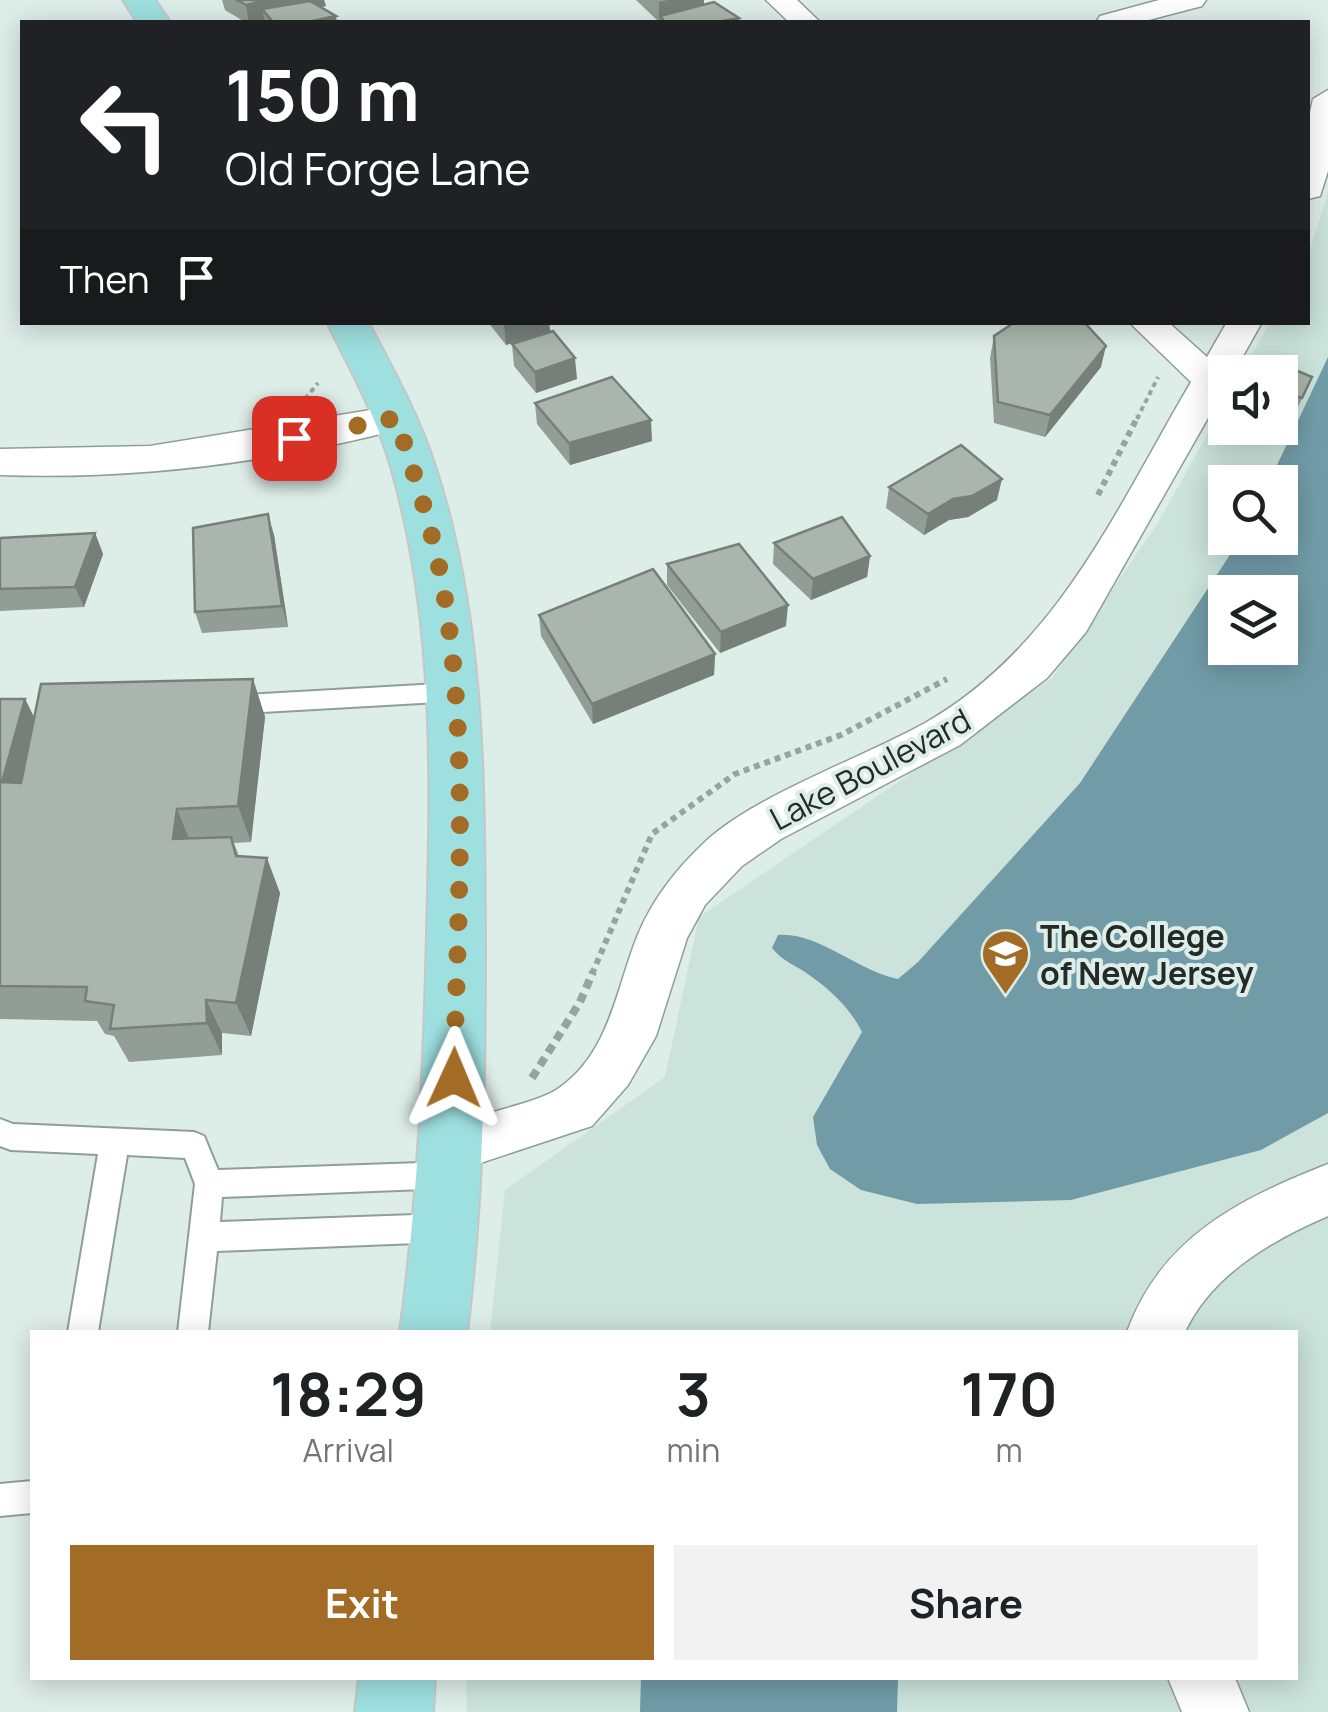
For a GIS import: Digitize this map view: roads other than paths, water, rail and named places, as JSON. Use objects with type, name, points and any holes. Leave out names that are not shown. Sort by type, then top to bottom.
[{"type":"main road","points":[[349,325],[396,418],[425,505],[444,593],[456,692],[452,1161],[434,1330]]},
{"type":"main road","points":[[394,1712],[398,1680]]},
{"type":"street","points":[[780,0],[804,20]]},
{"type":"street","points":[[1117,20],[1192,0]]},
{"type":"street","points":[[1310,180],[1328,99]]},
{"type":"street","points":[[1149,325],[1208,377]]},
{"type":"street","name":"Lake Boulevard","points":[[1226,355],[1243,325]]},
{"type":"street","name":"Lake Boulevard","points":[[452,1161],[573,1109],[610,1069],[638,1020],[663,934],[688,891],[725,852],[764,826],[944,734],[1032,667],[1071,621],[1208,385]]},
{"type":"street","points":[[0,462],[103,464],[190,457],[396,418]]},
{"type":"street","points":[[1157,1330],[1195,1269],[1233,1234],[1328,1190]]},
{"type":"street","points":[[1202,1680],[1216,1712]]},
{"type":"lane","points":[[204,705],[456,692]]},
{"type":"lane","points":[[6,1135],[194,1145],[209,1184],[193,1330]]},
{"type":"lane","points":[[83,1330],[128,1140]]},
{"type":"lane","points":[[209,1184],[452,1161]]},
{"type":"lane","points":[[203,1237],[445,1228]]},
{"type":"lane","points":[[0,1500],[30,1497]]},
{"type":"water","points":[[1328,357],[1328,1113],[1261,1150],[1071,1200],[917,1204],[861,1190],[830,1169],[817,1145],[813,1117],[862,1032],[834,995],[772,948],[778,935],[808,939],[898,979],[918,962],[1080,783],[1208,588],[1208,665],[1298,665],[1298,575],[1217,575],[1230,555],[1298,555],[1298,465],[1277,465],[1286,445],[1298,445],[1298,421]]},
{"type":"water","points":[[641,1680],[898,1680],[897,1712],[640,1712]]},
{"type":"place","name":"The College of New Jersey","points":[[1005,996]]}]
